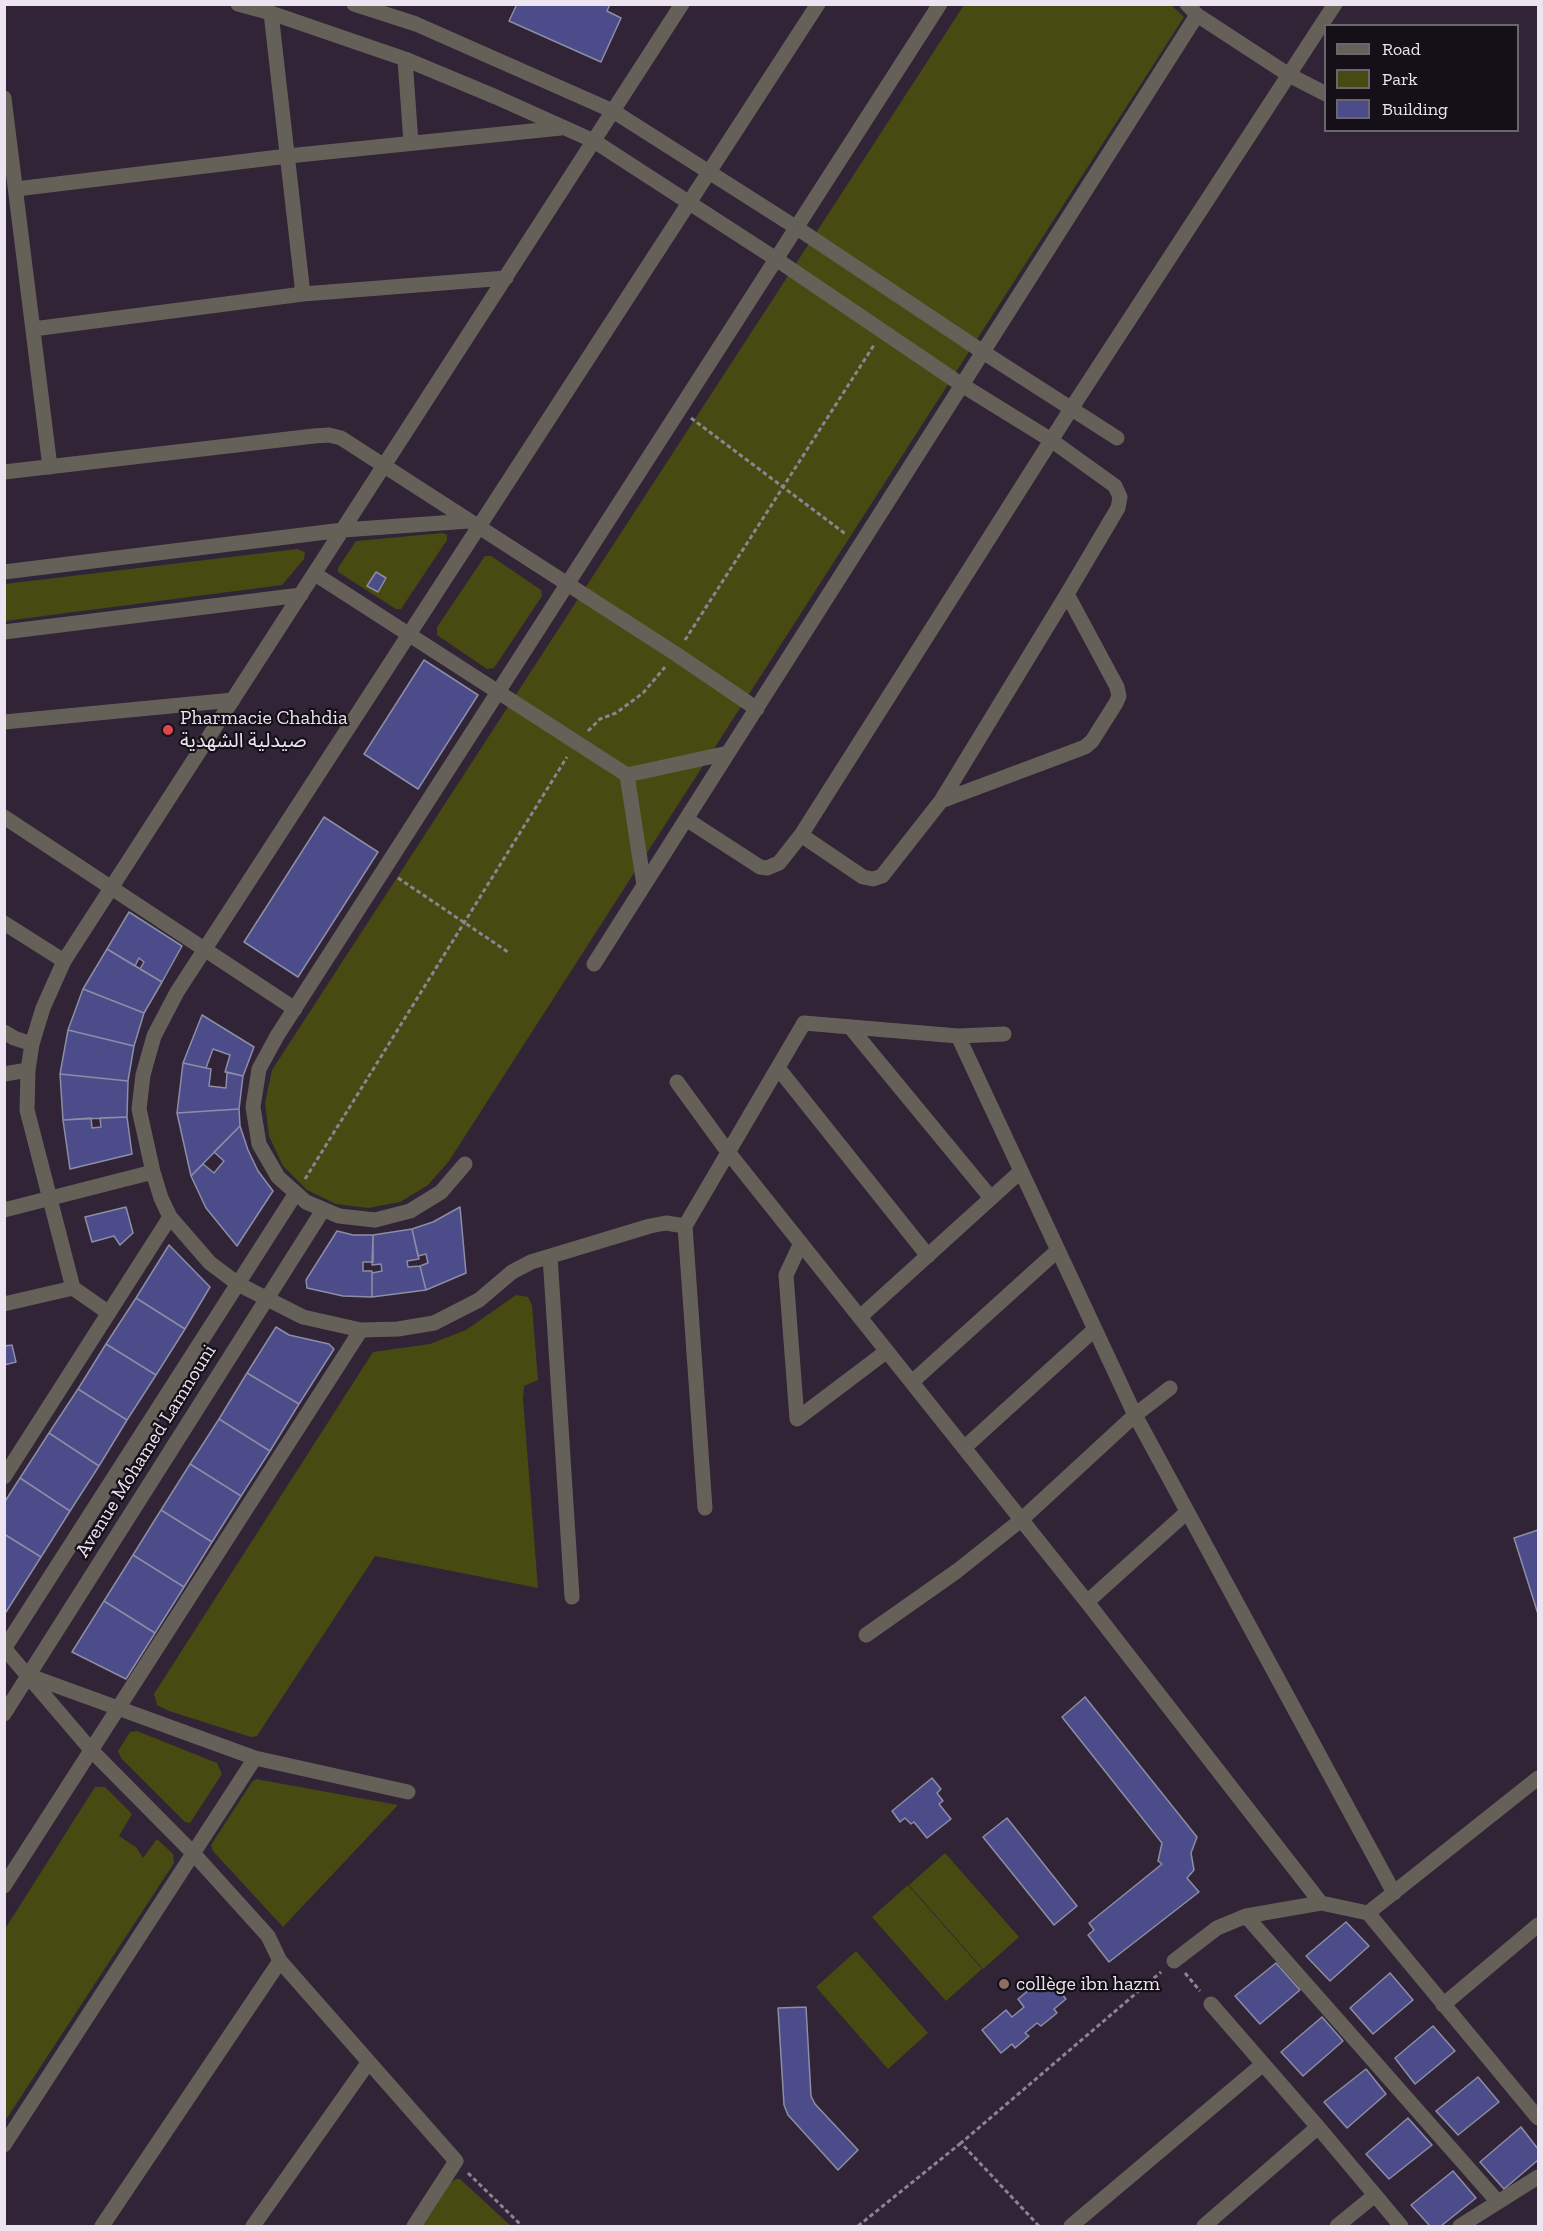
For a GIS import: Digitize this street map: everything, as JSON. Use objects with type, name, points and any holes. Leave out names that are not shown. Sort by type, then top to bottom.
[{"type":"street","points":[[238,4],[405,59],[594,141],[689,201],[962,385],[1051,440],[1115,486],[1120,497],[1118,508],[1067,594],[941,801],[882,876],[863,877],[801,836]]},
{"type":"street","points":[[354,4],[416,24],[614,111],[1117,438]]},
{"type":"street","points":[[109,1313],[73,1288],[27,1110],[27,1070],[43,1008],[64,961],[682,4]]},
{"type":"street","points":[[685,1226],[666,1223],[650,1226],[531,1262],[512,1272],[479,1300],[434,1323],[398,1329],[361,1330],[303,1317],[238,1284],[210,1263],[170,1217],[161,1198],[139,1109],[143,1075],[154,1036],[177,992],[409,635],[474,525],[818,4]]},
{"type":"street","points":[[465,1164],[441,1192],[410,1211],[375,1220],[339,1216],[323,1210],[306,1202],[278,1177],[259,1144],[253,1107],[259,1069],[277,1036],[566,584],[940,4]]},
{"type":"street","points":[[686,819],[760,867],[767,868],[779,863],[801,836],[1051,440],[1335,4]]},
{"type":"street","points":[[594,964],[983,352],[1192,10],[1288,75],[1324,93]]},
{"type":"street","points":[[271,13],[303,294]]},
{"type":"street","points":[[405,59],[411,143]]},
{"type":"street","points":[[4,98],[50,467]]},
{"type":"street","points":[[16,189],[288,156],[564,128]]},
{"type":"street","points":[[33,329],[303,294],[506,278]]},
{"type":"street","points":[[4,472],[328,435],[341,438],[676,654],[757,709]]},
{"type":"street","points":[[4,572],[343,530],[474,525]]},
{"type":"street","points":[[315,574],[627,775],[728,753]]},
{"type":"street","points":[[941,801],[1088,746],[1116,703],[1119,696],[1117,687],[1067,594]]},
{"type":"street","points":[[4,632],[301,595]]},
{"type":"street","points":[[4,722],[233,700]]},
{"type":"street","points":[[627,775],[644,885]]},
{"type":"street","points":[[4,817],[295,1008]]},
{"type":"street","points":[[4,923],[64,961]]},
{"type":"street","points":[[705,1508],[685,1226],[804,1023],[958,1036],[1004,1034]]},
{"type":"street","points":[[850,1027],[991,1198]]},
{"type":"street","points":[[4,1032],[32,1044]]},
{"type":"street","points":[[958,1036],[1135,1415],[1394,1893]]},
{"type":"street","points":[[778,1068],[928,1256]]},
{"type":"street","points":[[4,1074],[27,1070]]},
{"type":"street","points":[[677,1082],[728,1152],[1087,1602],[1321,1903]]},
{"type":"street","points":[[860,1317],[1021,1171]]},
{"type":"street","points":[[4,1210],[153,1172]]},
{"type":"street","name":"Avenue Mohamed Lamnouni","points":[[5,1649],[296,1193]]},
{"type":"street","name":"Avenue Mohamed Lamnouni","points":[[4,1714],[323,1210]]},
{"type":"street","points":[[4,1477],[170,1217]]},
{"type":"street","points":[[801,1243],[786,1275],[797,1419],[887,1351]]},
{"type":"street","points":[[912,1383],[1058,1250]]},
{"type":"street","points":[[550,1256],[572,1597]]},
{"type":"street","points":[[4,1305],[73,1288]]},
{"type":"street","points":[[964,1448],[1095,1329]]},
{"type":"street","points":[[4,1886],[361,1330]]},
{"type":"street","points":[[866,1635],[957,1571],[1021,1520],[1135,1415],[1170,1388]]},
{"type":"street","points":[[1087,1602],[1187,1512]]},
{"type":"street","points":[[5,1649],[92,1751],[193,1853],[268,1936],[280,1961],[456,2161],[414,2226]]},
{"type":"street","points":[[29,1676],[255,1758],[408,1792]]},
{"type":"street","points":[[4,2145],[255,1758]]},
{"type":"street","points":[[1368,1913],[1539,1778]]},
{"type":"street","points":[[1174,1961],[1217,1928],[1246,1916],[1321,1903],[1368,1913],[1539,2118]]},
{"type":"street","points":[[1246,1916],[1498,2202]]},
{"type":"street","points":[[1443,2005],[1537,1930]]},
{"type":"street","points":[[102,2226],[280,1961]]},
{"type":"street","points":[[1211,2004],[1401,2226]]},
{"type":"street","points":[[253,2226],[368,2063]]},
{"type":"street","points":[[1071,2226],[1263,2064]]},
{"type":"street","points":[[1204,2226],[1318,2127]]},
{"type":"street","points":[[1460,2226],[1539,2177]]},
{"type":"street","points":[[1337,2226],[1375,2195]]},
{"type":"path","points":[[679,409],[860,545]]},
{"type":"path","points":[[384,869],[508,952]]},
{"type":"path","points":[[858,2226],[961,2143],[1174,1961],[1211,2004]]},
{"type":"path","points":[[961,2143],[1039,2226]]},
{"type":"path","points":[[456,2161],[522,2226]]},
{"type":"green space","points":[[964,5],[1171,5],[1184,17],[449,1161],[428,1185],[400,1202],[368,1208],[336,1204],[307,1190],[283,1166],[269,1136],[265,1103],[272,1070]]},
{"type":"green space","points":[[443,533],[447,535],[447,540],[401,609],[396,609],[338,572],[338,568],[356,541]]},
{"type":"green space","points":[[297,549],[305,552],[304,559],[282,585],[5,621],[5,584]]},
{"type":"green space","points":[[485,556],[491,556],[541,590],[542,596],[494,668],[487,669],[437,635],[437,627]]},
{"type":"green space","points":[[516,1295],[528,1297],[532,1305],[538,1380],[524,1386],[523,1399],[538,1588],[375,1556],[257,1736],[251,1737],[169,1711],[157,1705],[154,1694],[373,1352],[430,1344],[466,1330]]},
{"type":"green space","points":[[137,1731],[217,1763],[222,1774],[190,1823],[185,1822],[121,1758],[118,1751],[130,1732]]},
{"type":"green space","points":[[256,1779],[398,1805],[283,1927],[213,1851],[211,1845]]},
{"type":"green space","points":[[95,1787],[105,1787],[132,1814],[119,1836],[136,1847],[143,1858],[157,1839],[173,1854],[174,1863],[5,2121],[5,1929]]},
{"type":"green space","points":[[945,1853],[1019,1937],[983,1969],[909,1885]]},
{"type":"green space","points":[[908,1885],[982,1969],[946,2001],[872,1917]]},
{"type":"green space","points":[[856,1951],[928,2033],[888,2069],[816,1987]]},
{"type":"green space","points":[[460,2179],[511,2226],[423,2226],[451,2182]]},
{"type":"building","points":[[517,4],[610,4],[607,11],[621,18],[601,62],[509,21]]},
{"type":"building","points":[[376,572],[386,578],[378,592],[367,586]]},
{"type":"building","points":[[424,660],[478,695],[418,789],[364,754]]},
{"type":"building","points":[[324,817],[378,852],[298,977],[244,942]]},
{"type":"building","points":[[129,912],[182,946],[162,982],[140,969],[144,962],[139,958],[135,966],[107,949]]},
{"type":"building","points":[[107,949],[162,982],[144,1013],[83,989]]},
{"type":"building","points":[[83,989],[144,1013],[134,1046],[68,1030]]},
{"type":"building","points":[[202,1015],[254,1047],[243,1076],[225,1072],[230,1055],[213,1049],[206,1068],[183,1063]]},
{"type":"building","points":[[68,1030],[134,1046],[128,1081],[60,1074]]},
{"type":"building","points":[[183,1063],[211,1069],[209,1086],[226,1088],[227,1072],[243,1076],[239,1109],[177,1113]]},
{"type":"building","points":[[60,1074],[128,1081],[127,1117],[63,1120]]},
{"type":"building","points":[[239,1109],[240,1126],[191,1176],[177,1113]]},
{"type":"building","points":[[127,1117],[132,1154],[70,1169],[63,1120],[91,1118],[92,1128],[101,1127],[100,1118]]},
{"type":"building","points":[[240,1126],[258,1171],[273,1191],[237,1246],[206,1208],[191,1176],[203,1164],[214,1173],[224,1161],[214,1152]]},
{"type":"building","points":[[126,1207],[133,1233],[120,1245],[114,1236],[92,1242],[85,1217]]},
{"type":"building","points":[[460,1207],[466,1273],[426,1290],[420,1266],[428,1263],[426,1254],[418,1256],[412,1229],[433,1222]]},
{"type":"building","points":[[412,1229],[419,1259],[407,1261],[408,1267],[420,1266],[426,1290],[372,1297],[372,1273],[382,1271],[381,1264],[372,1265],[373,1235]]},
{"type":"building","points":[[337,1231],[353,1235],[373,1235],[373,1262],[363,1262],[363,1271],[372,1271],[372,1297],[343,1296],[307,1288],[306,1280]]},
{"type":"building","points":[[169,1245],[210,1287],[185,1329],[136,1298]]},
{"type":"building","points":[[136,1298],[185,1329],[156,1375],[106,1344]]},
{"type":"building","points":[[276,1327],[289,1335],[329,1344],[334,1349],[299,1404],[247,1373]]},
{"type":"building","points":[[106,1344],[156,1375],[127,1420],[78,1389]]},
{"type":"building","points":[[12,1345],[16,1362],[4,1365],[4,1346]]},
{"type":"building","points":[[247,1373],[299,1404],[270,1451],[219,1419]]},
{"type":"building","points":[[78,1389],[127,1420],[99,1466],[49,1433]]},
{"type":"building","points":[[219,1419],[270,1451],[241,1496],[190,1464]]},
{"type":"building","points":[[49,1433],[99,1466],[70,1511],[20,1478]]},
{"type":"building","points":[[190,1464],[241,1496],[212,1542],[161,1510]]},
{"type":"building","points":[[20,1478],[70,1511],[41,1557],[4,1534],[4,1503]]},
{"type":"building","points":[[161,1510],[212,1542],[184,1587],[133,1555]]},
{"type":"building","points":[[1538,1530],[1538,1614],[1514,1538]]},
{"type":"building","points":[[4,1534],[41,1557],[6,1612],[4,1610]]},
{"type":"building","points":[[133,1555],[184,1587],[155,1633],[104,1601]]},
{"type":"building","points":[[104,1601],[155,1633],[126,1679],[72,1652]]},
{"type":"building","points":[[1085,1697],[1197,1837],[1191,1853],[1194,1870],[1187,1878],[1199,1892],[1109,1962],[1088,1935],[1094,1930],[1089,1923],[1162,1864],[1158,1861],[1162,1843],[1062,1717]]},
{"type":"building","points":[[932,1778],[941,1789],[937,1793],[943,1801],[939,1804],[951,1819],[927,1838],[914,1822],[911,1824],[905,1818],[900,1822],[892,1811]]},
{"type":"building","points":[[1007,1818],[1077,1906],[1054,1925],[983,1837]]},
{"type":"building","points":[[1346,1922],[1369,1946],[1330,1981],[1306,1956]]},
{"type":"building","points":[[1276,1963],[1300,1990],[1260,2024],[1235,1996]]},
{"type":"building","points":[[1390,1973],[1413,2000],[1373,2034],[1350,2008]]},
{"type":"building","points":[[1042,1979],[1047,1985],[1051,1981],[1066,1999],[1054,2009],[1057,2013],[1041,2026],[1037,2023],[1025,2033],[1029,2036],[1015,2048],[1012,2044],[1001,2053],[982,2030],[1006,2010],[1012,2017],[1024,2007],[1018,1999]]},
{"type":"building","points":[[806,2007],[811,2096],[815,2104],[858,2150],[838,2170],[788,2115],[784,2105],[778,2008]]},
{"type":"building","points":[[1322,2017],[1343,2041],[1303,2076],[1281,2052]]},
{"type":"building","points":[[1433,2026],[1455,2051],[1415,2084],[1395,2058]]},
{"type":"building","points":[[1366,2069],[1386,2094],[1347,2128],[1324,2102]]},
{"type":"building","points":[[1478,2077],[1499,2102],[1458,2135],[1436,2111]]},
{"type":"building","points":[[1408,2118],[1432,2145],[1389,2179],[1366,2154]]},
{"type":"building","points":[[1521,2127],[1538,2149],[1538,2160],[1504,2189],[1480,2162]]},
{"type":"building","points":[[1453,2171],[1476,2198],[1441,2226],[1430,2226],[1411,2205]]},
{"type":"place","name":"Pharmacie Chahdia صيدلية الشهدية","points":[[168,730]]},
{"type":"place","name":"collège ibn hazm","points":[[1004,1984]]}]
